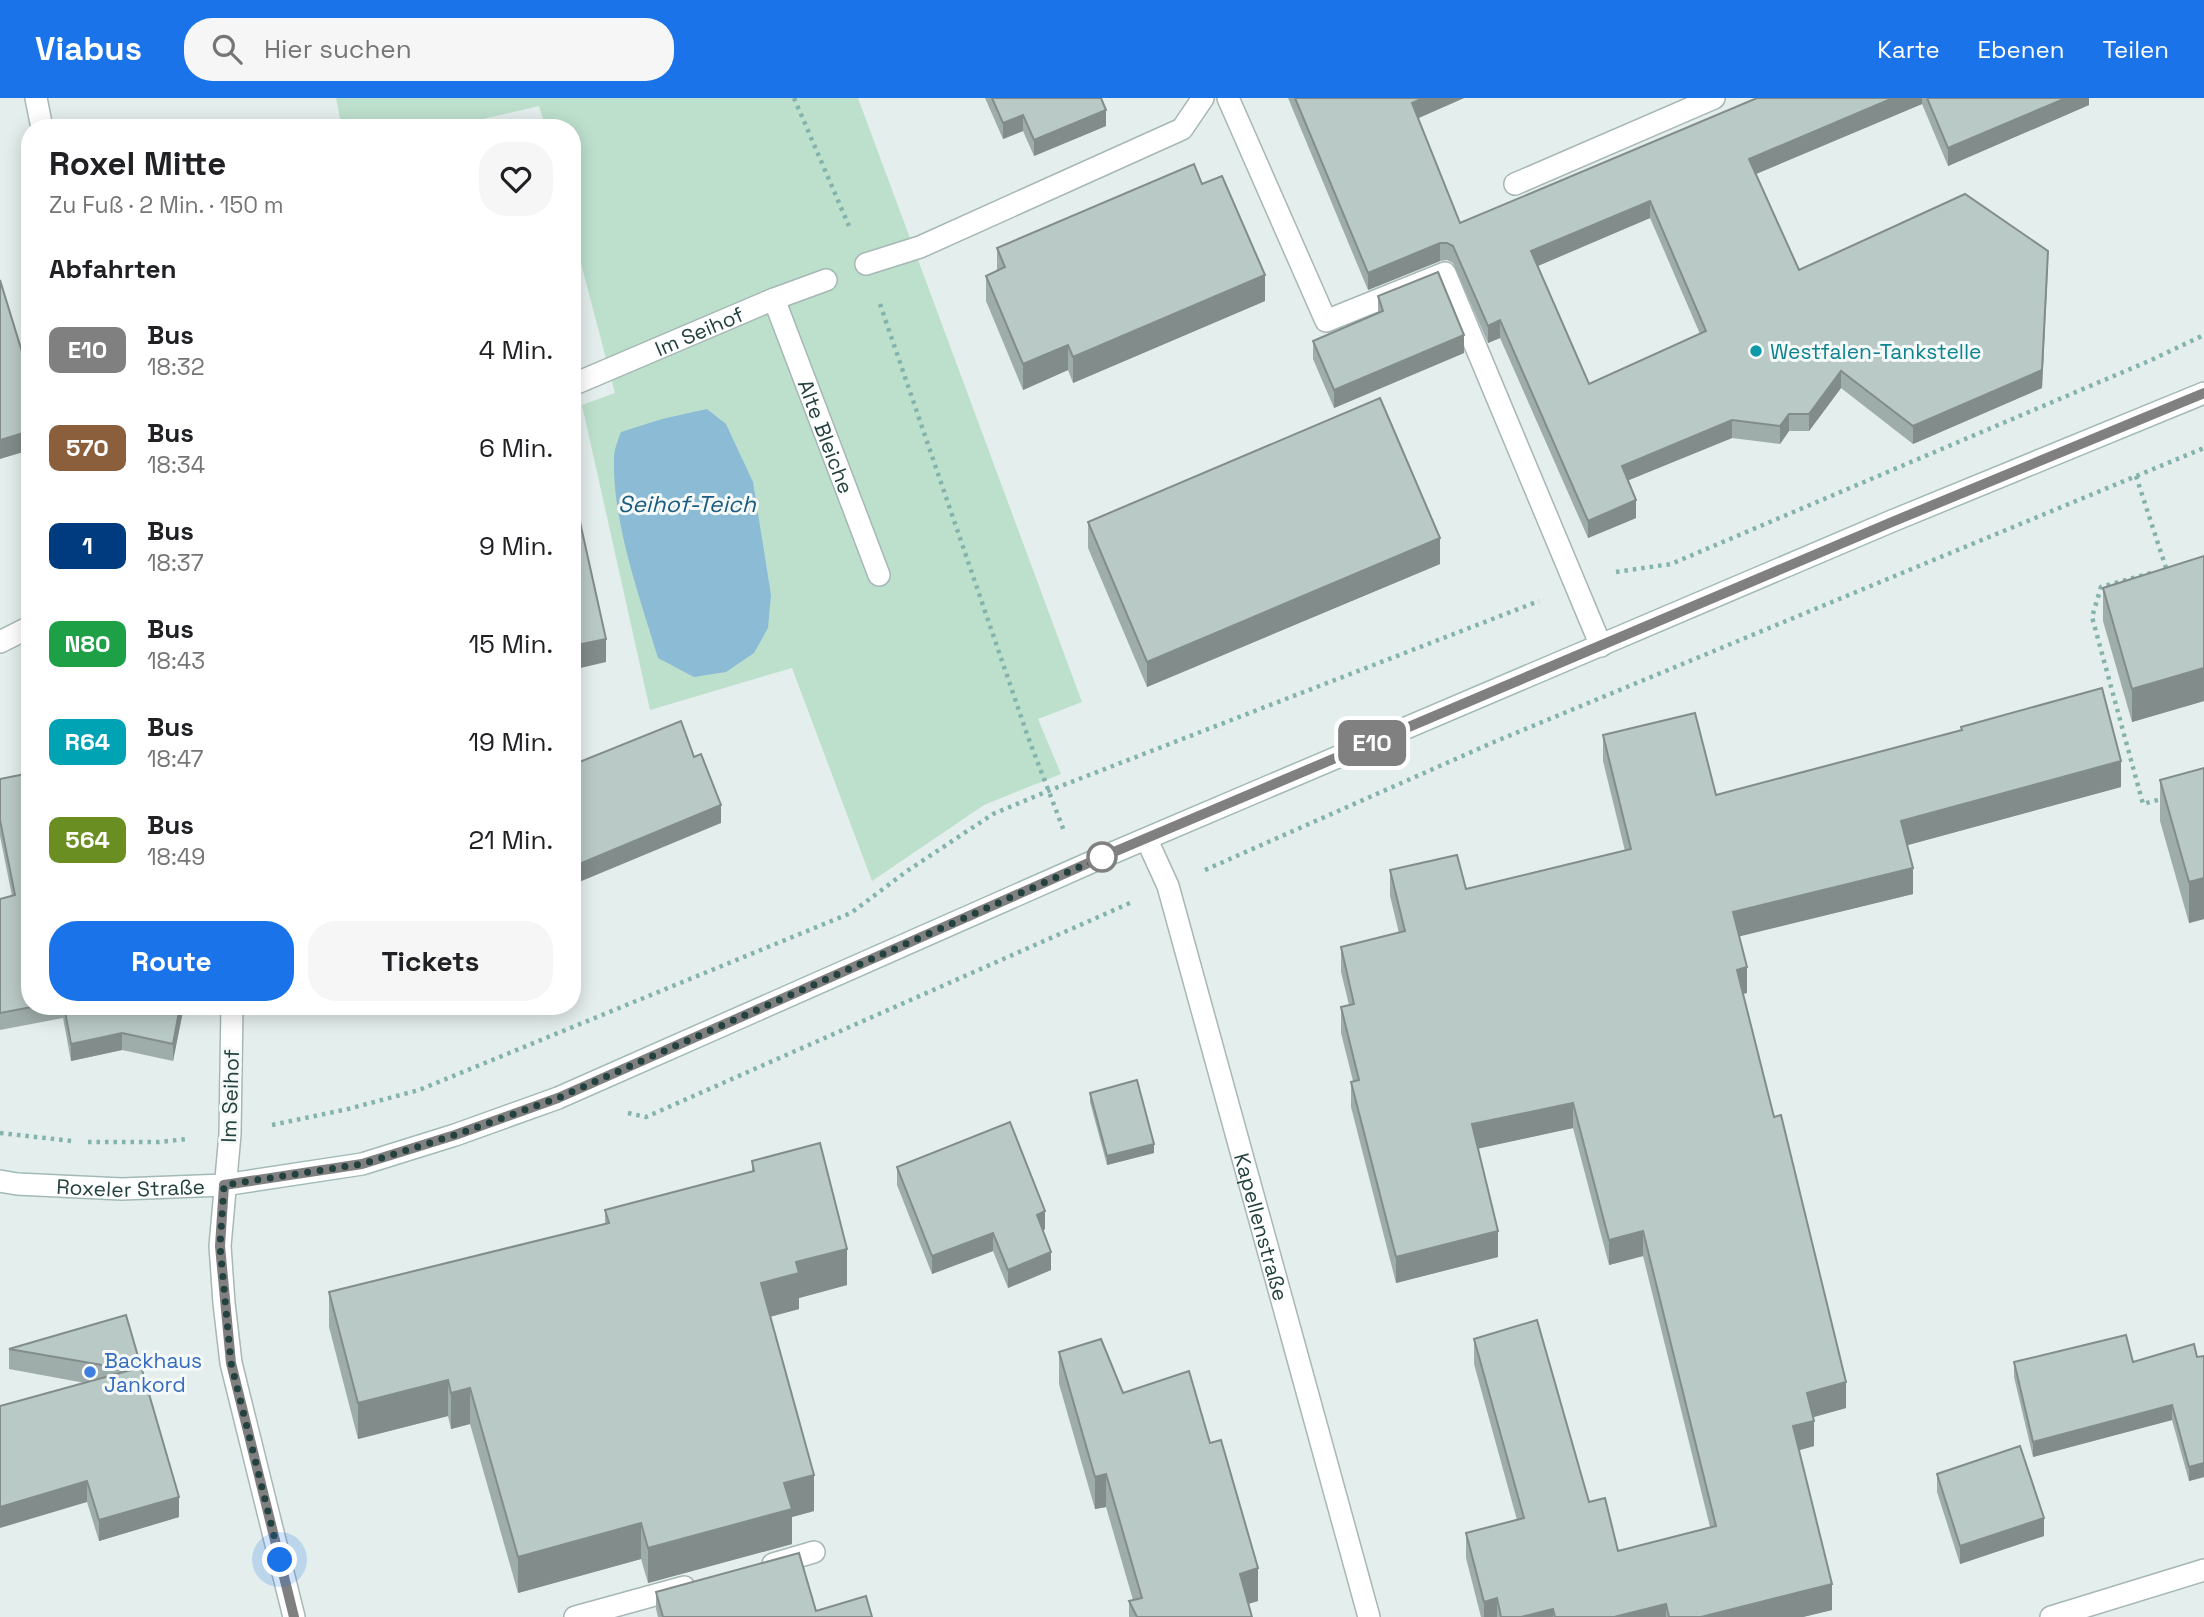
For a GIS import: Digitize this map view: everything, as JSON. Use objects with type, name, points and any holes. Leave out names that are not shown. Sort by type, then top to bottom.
[{"type":"main road","points":[[36,98],[40,119]]},
{"type":"main road","points":[[866,264],[920,247],[1182,129],[1203,98]]},
{"type":"main road","points":[[1228,98],[1326,321],[1445,273],[1601,646]]},
{"type":"main road","points":[[1515,184],[1714,98]]},
{"type":"main road","name":"Im Seihof","points":[[581,380],[774,299],[826,280]]},
{"type":"main road","name":"Alte Bleiche","points":[[774,299],[879,575]]},
{"type":"main road","name":"Roxeler Straße","points":[[0,1181],[122,1189],[224,1185],[362,1164],[455,1135],[558,1098],[1078,868],[1892,522],[2204,393]]},
{"type":"main road","points":[[0,642],[21,631]]},
{"type":"main road","name":"Kapellenstraße","points":[[1147,840],[1168,886],[1303,1369],[1369,1617]]},
{"type":"main road","name":"Im Seihof","points":[[232,1015],[230,1134],[220,1246],[231,1363],[287,1615]]},
{"type":"main road","points":[[748,1570],[814,1552]]},
{"type":"main road","points":[[2051,1617],[2204,1570]]},
{"type":"main road","points":[[575,1617],[708,1581]]},
{"type":"path","points":[[794,98],[866,264],[1048,791],[1078,868]]},
{"type":"path","points":[[0,1133],[78,1142],[159,1142],[230,1134],[348,1109],[419,1090],[851,913],[907,871],[993,814],[1620,570],[1671,564],[2149,361],[2204,335]]},
{"type":"path","points":[[558,1098],[646,1117],[1507,736],[2204,448]]},
{"type":"path","points":[[2136,476],[2166,568],[2101,587],[2092,617],[2143,804],[2167,797]]},
{"type":"green space","points":[[336,98],[858,98],[1082,702],[1038,719],[1061,774],[984,805],[872,881],[792,668],[650,710],[582,405],[615,393],[581,263],[581,119],[543,119],[539,106],[483,119],[340,119]]},
{"type":"water","name":"Seihof-Teich","points":[[707,409],[726,424],[753,482],[771,595],[768,628],[754,653],[726,672],[694,677],[658,658],[622,533],[614,458],[621,432]]},
{"type":"building","points":[[992,98],[1101,98],[1106,110],[1034,140],[1023,115],[1003,123]]},
{"type":"building","points":[[1295,98],[1423,98],[1412,103],[1460,223],[1757,98],[1893,98],[1749,159],[1799,270],[1965,194],[2048,251],[2042,370],[1913,426],[1841,371],[1809,414],[1789,414],[1780,426],[1732,420],[1622,466],[1636,500],[1588,521],[1500,320],[1488,326],[1453,246],[1440,243],[1368,273]],"holes":[[[1650,201],[1706,331],[1589,384],[1531,251]]]},
{"type":"building","points":[[1927,98],[2066,98],[1948,148]]},
{"type":"building","points":[[1194,164],[1202,184],[1222,176],[1265,275],[1073,357],[1068,345],[1023,364],[986,276],[1005,267],[997,248]]},
{"type":"building","points":[[1438,272],[1464,335],[1334,390],[1313,341],[1383,311],[1378,296]]},
{"type":"building","points":[[0,280],[21,349],[21,434],[0,440]]},
{"type":"building","points":[[1380,398],[1440,538],[1147,662],[1088,522]]},
{"type":"building","points":[[581,526],[606,639],[581,644]]},
{"type":"building","points":[[2204,556],[2204,668],[2132,689],[2103,588]]},
{"type":"building","points":[[2102,688],[2121,761],[1901,821],[1913,868],[1733,912],[1747,967],[1737,970],[1774,1117],[1781,1115],[1846,1382],[1807,1393],[1814,1421],[1793,1426],[1832,1584],[1701,1617],[1669,1617],[1666,1604],[1614,1617],[1555,1617],[1553,1609],[1521,1617],[1501,1617],[1497,1598],[1484,1602],[1466,1533],[1524,1518],[1474,1339],[1537,1320],[1589,1502],[1605,1498],[1618,1551],[1716,1526],[1643,1231],[1609,1240],[1573,1103],[1472,1124],[1498,1231],[1396,1257],[1351,1082],[1359,1080],[1341,1007],[1354,1004],[1341,947],[1405,931],[1390,870],[1457,855],[1466,889],[1631,849],[1603,735],[1695,713],[1716,795],[1962,730],[1961,727]]},
{"type":"building","points":[[681,721],[694,757],[701,754],[721,805],[581,863],[581,761]]},
{"type":"building","points":[[2204,768],[2204,878],[2189,882],[2160,780]]},
{"type":"building","points":[[21,775],[21,1009],[0,1013],[0,899],[15,895],[0,820],[0,779]]},
{"type":"building","points":[[66,1015],[178,1015],[173,1044],[122,1033],[71,1044]]},
{"type":"building","points":[[1137,1080],[1154,1144],[1107,1156],[1090,1093]]},
{"type":"building","points":[[1010,1122],[1045,1211],[1037,1215],[1051,1252],[1008,1270],[993,1233],[932,1256],[897,1167]]},
{"type":"building","points":[[820,1143],[847,1249],[796,1262],[799,1273],[761,1283],[814,1475],[784,1483],[792,1509],[648,1548],[641,1523],[518,1557],[470,1388],[451,1393],[448,1380],[358,1403],[329,1292],[609,1223],[605,1210],[754,1171],[752,1161]]},
{"type":"building","points":[[126,1315],[179,1497],[99,1520],[87,1481],[0,1507],[0,1406],[131,1370],[9,1349]]},
{"type":"building","points":[[2126,1335],[2133,1362],[2194,1344],[2197,1357],[2204,1356],[2204,1463],[2189,1467],[2172,1405],[2033,1442],[2014,1362]]},
{"type":"building","points":[[1101,1339],[1123,1393],[1189,1371],[1210,1443],[1221,1440],[1258,1568],[1240,1574],[1252,1617],[1137,1617],[1129,1601],[1142,1598],[1106,1474],[1095,1477],[1059,1352]]},
{"type":"building","points":[[2020,1446],[2044,1518],[1960,1546],[1937,1474]]},
{"type":"building","points":[[799,1553],[816,1611],[866,1596],[872,1617],[663,1617],[656,1592]]},
{"type":"bus line","name":"E10","points":[[294,1617],[231,1363],[220,1246],[224,1185],[362,1164],[455,1135],[558,1098],[1102,857],[1892,522],[2204,393]]},
{"type":"place","name":"Westfalen-Tankstelle","points":[[1756,351]]},
{"type":"place","name":"Backhaus Jankord","points":[[90,1372]]},
{"type":"route","points":[[280,1560],[231,1363],[220,1246],[224,1185],[362,1164],[455,1135],[558,1098],[1102,857]]}]
